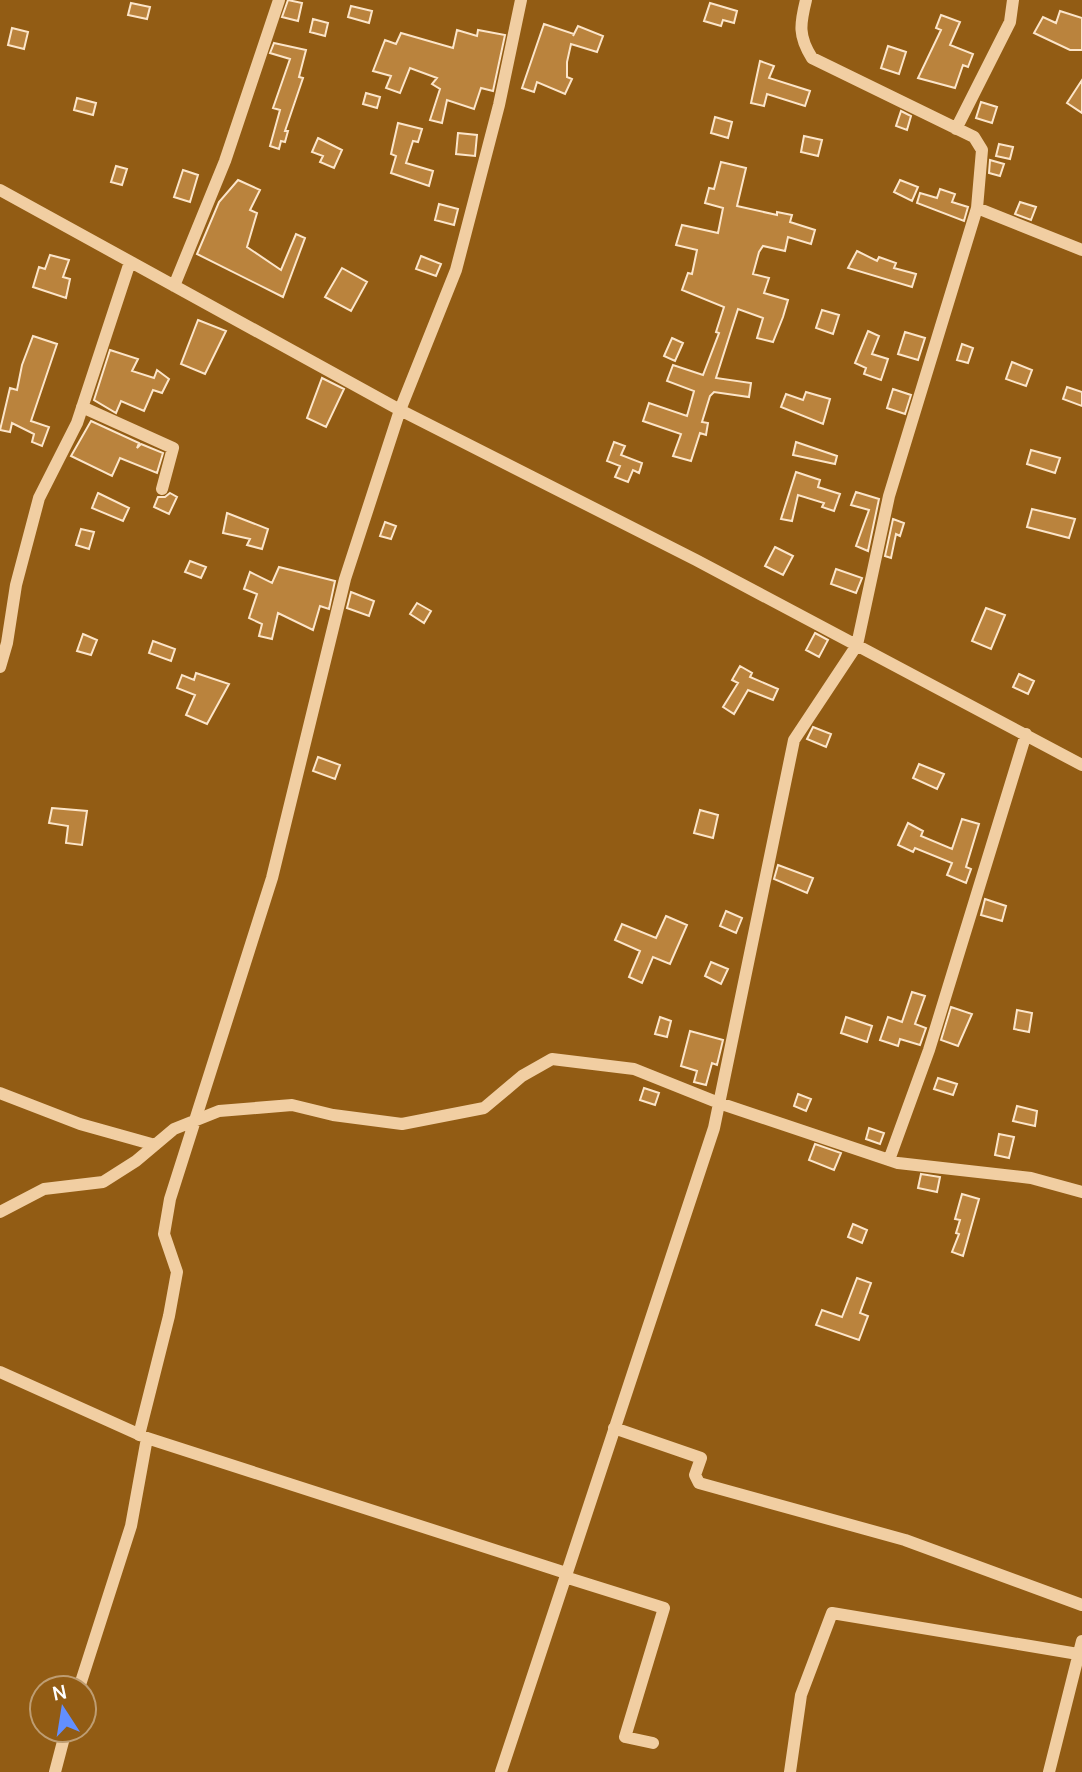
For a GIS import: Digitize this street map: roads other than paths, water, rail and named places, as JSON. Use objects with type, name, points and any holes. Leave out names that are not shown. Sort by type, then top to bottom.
[{"type":"street","points":[[174,286],[225,162],[279,0]]},
{"type":"street","points":[[83,1674],[131,1526],[143,1436],[177,1272],[164,1234],[170,1199],[272,878],[345,579],[400,410],[456,270],[499,105],[521,0]]},
{"type":"street","points":[[501,1772],[715,1128],[794,740],[857,645],[890,496],[977,208],[982,150],[974,137],[812,58],[803,43],[799,25],[806,0]]},
{"type":"street","points":[[956,129],[1010,22],[1013,0]]},
{"type":"street","points":[[0,190],[400,410],[857,645],[1082,765]]},
{"type":"street","points":[[977,208],[1082,250]]},
{"type":"street","points":[[0,667],[7,643],[16,585],[39,498],[77,423],[130,262]]},
{"type":"street","points":[[82,407],[173,449],[162,489]]},
{"type":"street","points":[[889,1160],[929,1050],[1026,734]]},
{"type":"street","points":[[0,1212],[44,1189],[103,1182],[174,1129],[219,1111],[292,1105],[333,1115],[402,1124],[484,1108],[522,1076],[552,1059],[634,1069],[719,1103],[889,1160],[1031,1178],[1082,1192]]},
{"type":"street","points":[[0,1093],[80,1124],[155,1145]]},
{"type":"street","points":[[0,1372],[143,1436],[664,1608],[625,1737],[653,1743]]},
{"type":"street","points":[[614,1428],[701,1458],[695,1475],[699,1483],[905,1540],[1082,1605]]},
{"type":"street","points":[[790,1772],[801,1695],[832,1613],[1080,1647],[1049,1772]]},
{"type":"street","points":[[55,1772],[62,1744]]}]
